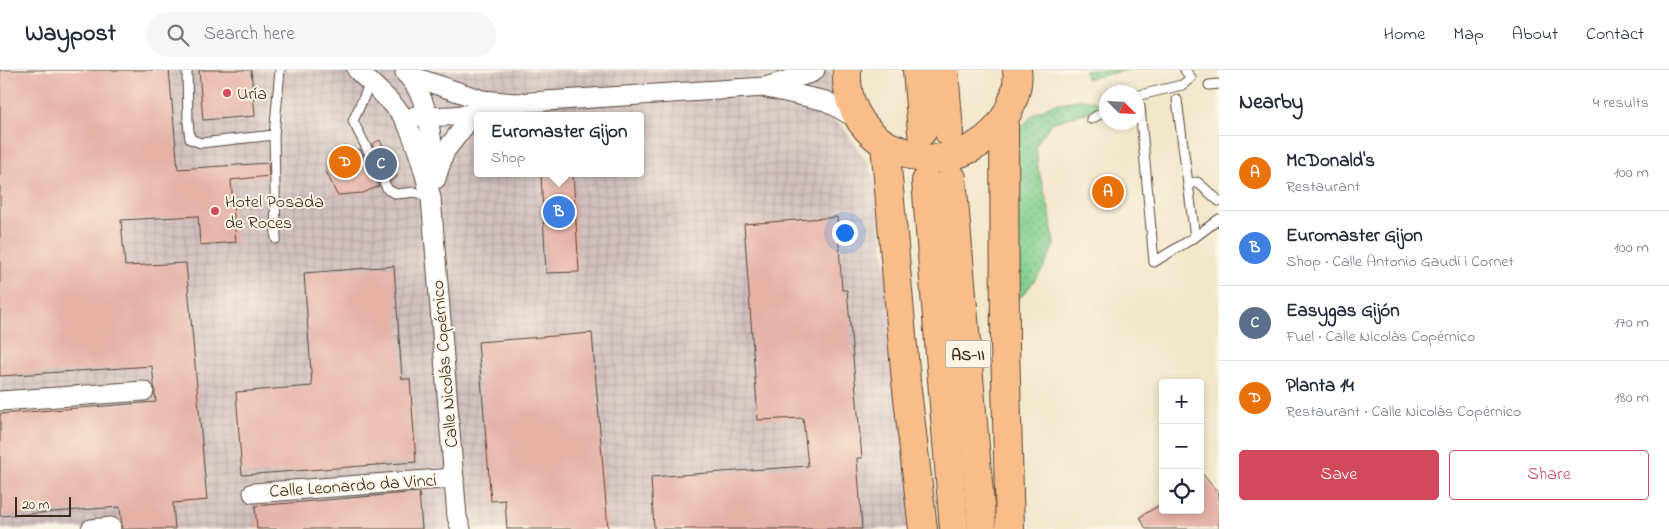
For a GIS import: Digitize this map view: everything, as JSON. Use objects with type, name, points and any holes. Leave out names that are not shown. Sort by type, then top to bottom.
[{"type":"highway","points":[[847,70],[848,96],[859,120],[885,144],[917,157],[945,157],[973,148],[990,136],[1004,119],[1015,96],[1018,70]]},
{"type":"highway","points":[[917,70],[936,132],[944,70]]},
{"type":"highway","points":[[1004,119],[1005,345],[1010,529]]},
{"type":"highway","points":[[885,144],[906,381],[923,529]]},
{"type":"highway","name":"AS-II","points":[[954,529],[939,180],[982,529]]},
{"type":"street","points":[[357,70],[402,114],[426,116],[480,111],[515,103],[766,88],[816,70]]},
{"type":"street","points":[[405,73],[480,111]]},
{"type":"street","name":"Calle Nicolás Copérnico","points":[[405,73],[415,83],[422,98],[430,130],[457,517],[461,529]]},
{"type":"street","points":[[766,88],[826,101],[859,120]]},
{"type":"street","name":"Calle Nicolás Copérnico","points":[[402,114],[426,178],[433,189]]},
{"type":"street","points":[[411,134],[426,116]]},
{"type":"street","name":"Calle Nicolás Copérnico","points":[[433,189],[446,151],[474,117]]},
{"type":"street","points":[[0,401],[144,391]]},
{"type":"street","name":"Calle Leonardo da Vinci","points":[[253,493],[454,478]]},
{"type":"street","points":[[91,529],[111,527]]},
{"type":"lane","points":[[187,70],[190,139],[201,143],[274,135]]},
{"type":"lane","points":[[276,239],[274,135],[280,70]]},
{"type":"lane","points":[[1144,94],[1182,85],[1191,78],[1185,70]]},
{"type":"lane","points":[[370,83],[352,121],[388,190],[397,194],[433,189]]},
{"type":"lane","points":[[1209,85],[1219,84]]},
{"type":"lane","points":[[1177,100],[1195,237]]},
{"type":"lane","points":[[1092,119],[1099,115]]},
{"type":"lane","points":[[1142,130],[1154,262],[1195,237],[1219,219]]},
{"type":"lane","points":[[1188,184],[1197,182],[1219,201]]},
{"type":"shaded area","points":[[0,70],[831,70],[834,121],[843,127],[872,170],[878,198],[914,529],[0,529]]},
{"type":"green space","points":[[1128,70],[1086,79],[1085,71]]},
{"type":"green space","points":[[1084,99],[1099,103],[1099,107],[1091,111],[1051,123],[1036,145],[1038,168],[1050,213],[1054,245],[1043,269],[1024,294],[1016,300],[1018,130],[1034,114],[1053,104]]},
{"type":"building","points":[[0,70],[169,70],[178,169],[268,163],[269,176],[231,180],[236,242],[200,245],[198,216],[121,220],[125,266],[186,263],[207,500],[173,503],[175,529],[122,529],[120,507],[0,516],[0,414],[156,402],[152,366],[0,376]]},
{"type":"building","name":"Uría","points":[[199,70],[251,70],[255,116],[203,120]]},
{"type":"building","points":[[380,140],[397,177],[390,181],[372,144]]},
{"type":"building","points":[[345,145],[353,153],[360,149],[379,186],[363,193],[337,195],[326,171]]},
{"type":"building","points":[[541,177],[573,177],[579,272],[546,273]]},
{"type":"building","points":[[837,217],[842,290],[847,290],[862,458],[857,458],[862,529],[654,529],[651,477],[808,466],[803,418],[758,420],[744,224]]},
{"type":"building","points":[[394,266],[402,379],[410,379],[416,462],[242,475],[236,392],[312,386],[304,273]]},
{"type":"building","points":[[592,333],[608,529],[507,529],[505,500],[491,501],[478,342]]},
{"type":"building","points":[[1204,476],[1219,494],[1219,529],[1146,529],[1140,517],[1159,505],[1159,514],[1204,514]]},
{"type":"building","points":[[419,492],[422,529],[257,529],[255,506]]},
{"type":"place","name":"Uría","points":[[227,93]]},
{"type":"place","name":"Planta 14","points":[[345,162]]},
{"type":"place","name":"Easygas Gijón","points":[[381,164]]},
{"type":"place","name":"McDonald's","points":[[1108,192]]},
{"type":"place","name":"Hotel Posada de Roces","points":[[215,211]]},
{"type":"place","name":"Euromaster Gijon","points":[[559,212]]}]
